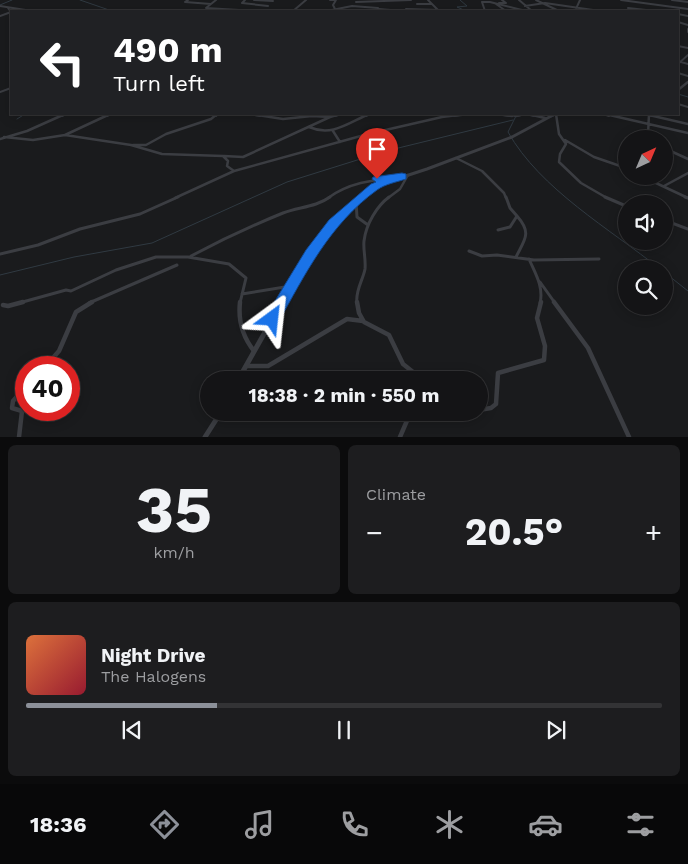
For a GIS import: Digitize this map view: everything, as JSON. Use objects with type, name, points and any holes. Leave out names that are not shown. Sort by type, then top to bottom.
[{"type":"street","points":[[188,0],[185,2],[211,4]]},
{"type":"street","points":[[206,8],[216,0]]},
{"type":"street","points":[[245,0],[242,3],[268,6]]},
{"type":"street","points":[[254,0],[274,1]]},
{"type":"street","points":[[294,10],[306,0]]},
{"type":"street","points":[[330,0],[336,0],[333,5],[336,9]]},
{"type":"street","points":[[356,2],[411,0]]},
{"type":"street","points":[[428,0],[439,10]]},
{"type":"street","points":[[496,4],[506,3],[502,0]]},
{"type":"street","points":[[519,0],[531,10]]},
{"type":"street","points":[[536,0],[557,10]]},
{"type":"street","points":[[558,5],[559,0]]},
{"type":"street","points":[[577,8],[580,0]]},
{"type":"street","points":[[621,0],[688,9]]},
{"type":"street","points":[[628,0],[628,8],[646,10]]},
{"type":"street","points":[[672,0],[688,2]]},
{"type":"street","points":[[263,10],[274,1]]},
{"type":"street","points":[[378,9],[382,1]]},
{"type":"street","points":[[486,10],[482,2],[522,10]]},
{"type":"street","points":[[525,6],[542,3],[592,10]]},
{"type":"street","points":[[417,4],[431,4]]},
{"type":"street","points":[[496,4],[505,10]]},
{"type":"street","points":[[0,6],[17,10]]},
{"type":"street","points":[[332,10],[352,6],[399,10]]},
{"type":"street","points":[[206,8],[241,10]]},
{"type":"street","points":[[407,10],[439,10]]},
{"type":"street","points":[[0,16],[10,13]]},
{"type":"street","points":[[2,138],[27,131],[64,115]]},
{"type":"street","points":[[2,138],[32,140],[65,135],[109,115]]},
{"type":"street","points":[[131,145],[146,145],[166,134],[211,119],[217,115]]},
{"type":"street","points":[[255,115],[283,119],[312,116],[330,117]]},
{"type":"street","points":[[65,135],[131,145],[162,154],[243,157],[338,115]]},
{"type":"street","points":[[309,127],[319,132],[333,130],[367,115]]},
{"type":"street","points":[[0,254],[38,246],[80,229],[140,214],[234,171],[442,116],[456,115]]},
{"type":"street","points":[[531,115],[545,118]]},
{"type":"street","points":[[243,371],[310,253],[333,223],[356,201],[375,186],[511,137],[553,115]]},
{"type":"street","points":[[556,115],[557,129],[566,144],[560,154],[559,162],[567,171],[603,196],[618,203]]},
{"type":"street","points":[[606,115],[688,133]]},
{"type":"street","points":[[648,130],[649,115]]},
{"type":"street","points":[[653,115],[688,124]]},
{"type":"street","points":[[333,130],[340,142]]},
{"type":"street","points":[[564,140],[594,157],[618,165]]},
{"type":"street","points":[[673,152],[688,159]]},
{"type":"street","points":[[223,156],[228,161],[227,166],[234,171]]},
{"type":"street","points":[[456,158],[482,171],[504,193],[510,208],[525,225],[527,235],[515,257]]},
{"type":"street","points":[[688,173],[670,180],[664,186],[688,198]]},
{"type":"street","points":[[364,322],[359,313],[356,297],[365,268],[364,240],[368,225],[381,203],[400,189],[408,174]]},
{"type":"street","points":[[188,257],[195,255],[242,228],[289,211],[322,202],[341,190],[367,181],[402,177]]},
{"type":"street","points":[[356,201],[357,217],[368,225]]},
{"type":"street","points":[[498,230],[514,225],[516,216]]},
{"type":"street","points":[[673,223],[688,229]]},
{"type":"street","points":[[469,251],[482,256],[528,259],[562,261],[599,259]]},
{"type":"street","points":[[3,305],[8,306],[66,290],[72,291],[116,270],[156,257],[188,257],[229,264],[246,278],[238,317],[247,344],[254,351]]},
{"type":"street","points":[[528,259],[539,281],[588,348],[629,436]]},
{"type":"street","points":[[55,356],[59,351],[76,312],[85,305],[176,265]]},
{"type":"street","points":[[488,408],[496,404],[498,373],[544,360],[545,346],[537,318],[542,296],[539,281]]},
{"type":"street","points":[[242,294],[291,286]]},
{"type":"street","points":[[246,366],[268,366],[347,320],[364,322],[389,335],[403,364],[412,371]]},
{"type":"street","points":[[15,399],[12,408],[15,409]]},
{"type":"street","points":[[19,436],[21,421]]},
{"type":"street","points":[[205,436],[215,421]]},
{"type":"street","points":[[400,436],[407,421]]},
{"type":"waterway","points":[[0,5],[12,0]]},
{"type":"waterway","points":[[80,0],[109,10]]},
{"type":"waterway","points":[[460,0],[467,6],[457,7],[464,10]]},
{"type":"waterway","points":[[679,94],[688,97]]},
{"type":"waterway","points":[[17,119],[23,115]]},
{"type":"waterway","points":[[516,115],[508,132],[538,172],[577,207],[648,260]]},
{"type":"waterway","points":[[0,275],[74,257],[152,243],[287,182],[386,151],[513,120]]},
{"type":"waterway","points":[[673,279],[688,291]]},
{"type":"route","points":[[272,319],[310,253],[333,223],[375,186],[402,177],[377,179]]}]
